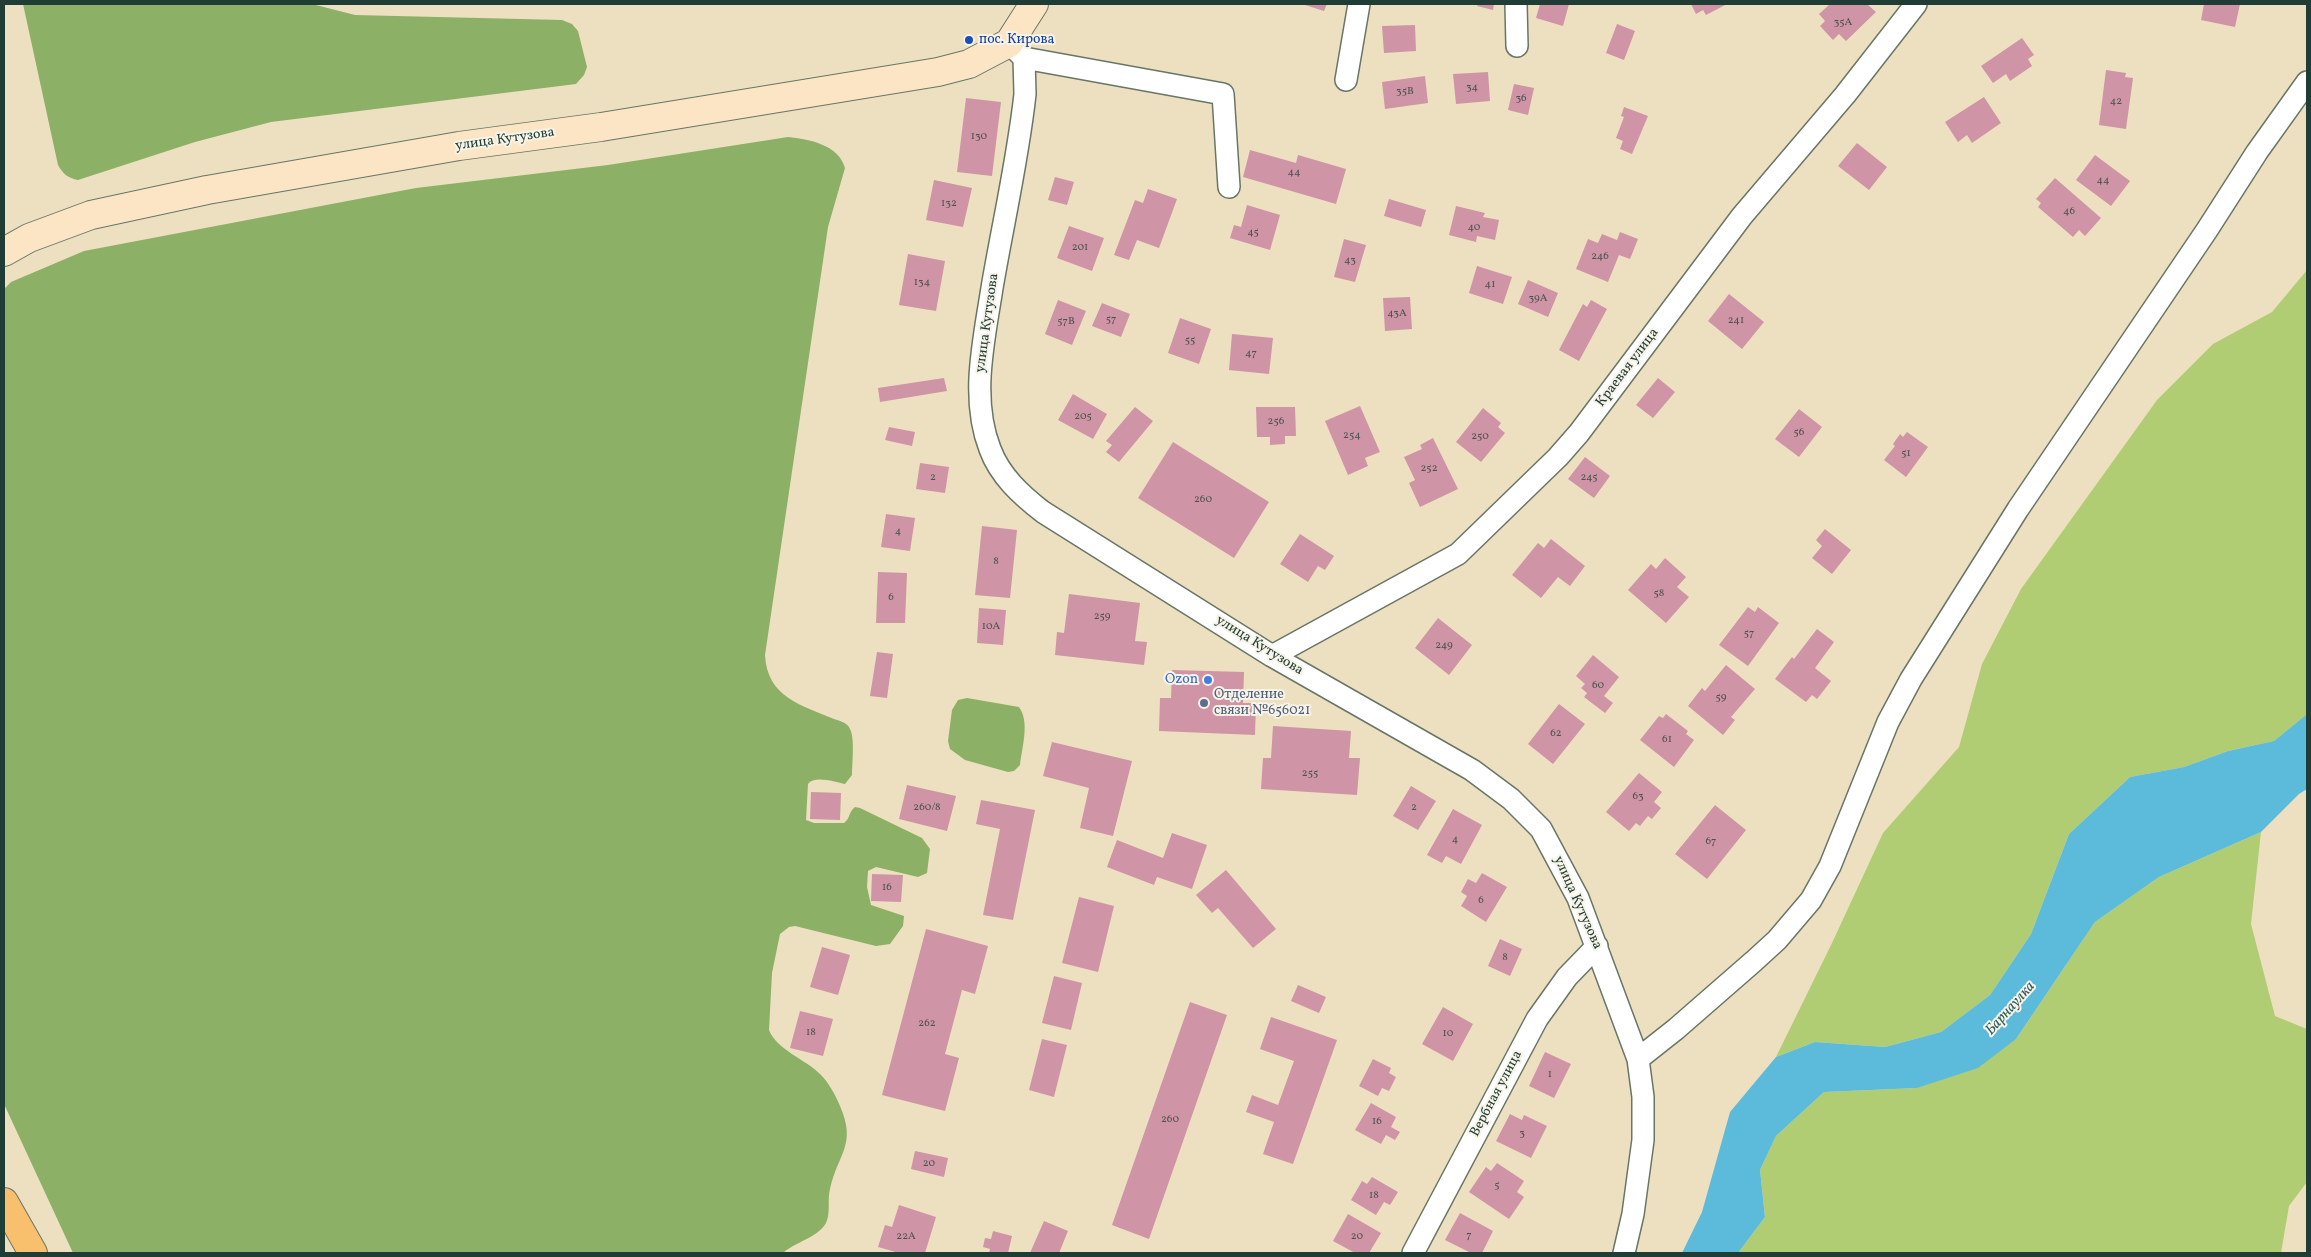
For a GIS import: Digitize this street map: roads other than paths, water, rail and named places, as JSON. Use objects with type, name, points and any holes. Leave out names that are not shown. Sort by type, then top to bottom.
[{"type":"highway","points":[[4,1202],[33,1253]]},
{"type":"main road","name":"улица Кутузова","points":[[4,252],[29,238],[91,215],[207,190],[459,146],[601,127],[938,72],[1016,51],[1034,4]]},
{"type":"street","points":[[1346,80],[1359,4]]},
{"type":"street","points":[[1516,4],[1517,46]]},
{"type":"street","name":"Краевая улица","points":[[1272,656],[1458,554],[1558,457],[1579,433],[1742,216],[1845,95],[1916,4]]},
{"type":"street","points":[[1016,51],[1223,94],[1230,186]]},
{"type":"street","name":"улица Кутузова","points":[[1016,51],[1025,94],[1022,123],[997,259],[980,374],[983,422],[990,448],[1014,488],[1043,512],[1272,656],[1472,770],[1512,798],[1541,829],[1578,898],[1638,1058],[1643,1097],[1643,1140],[1633,1214],[1624,1253]]},
{"type":"street","points":[[1638,1058],[1676,1029],[1777,940],[1811,900],[1830,866],[1888,722],[1911,680],[2018,508],[2207,230],[2256,152],[2307,82]]},
{"type":"street","name":"Вербная улица","points":[[1412,1253],[1537,1019],[1567,977],[1597,946]]},
{"type":"water","name":"Барнаулка","points":[[2307,714],[2307,789],[2299,794],[2261,832],[2159,877],[2095,922],[2016,1039],[1978,1068],[1917,1088],[1824,1092],[1776,1136],[1760,1170],[1765,1217],[1738,1253],[1682,1253],[1702,1212],[1730,1112],[1776,1057],[1815,1042],[1885,1047],[1941,1032],[1990,995],[2031,934],[2069,834],[2130,777],[2184,767],[2228,751],[2274,741]]},
{"type":"place","name":"пос. Кирова","points":[[969,40]]},
{"type":"place","name":"Ozon","points":[[1208,680]]},
{"type":"place","name":"Отделение связи №656021","points":[[1204,703]]}]
